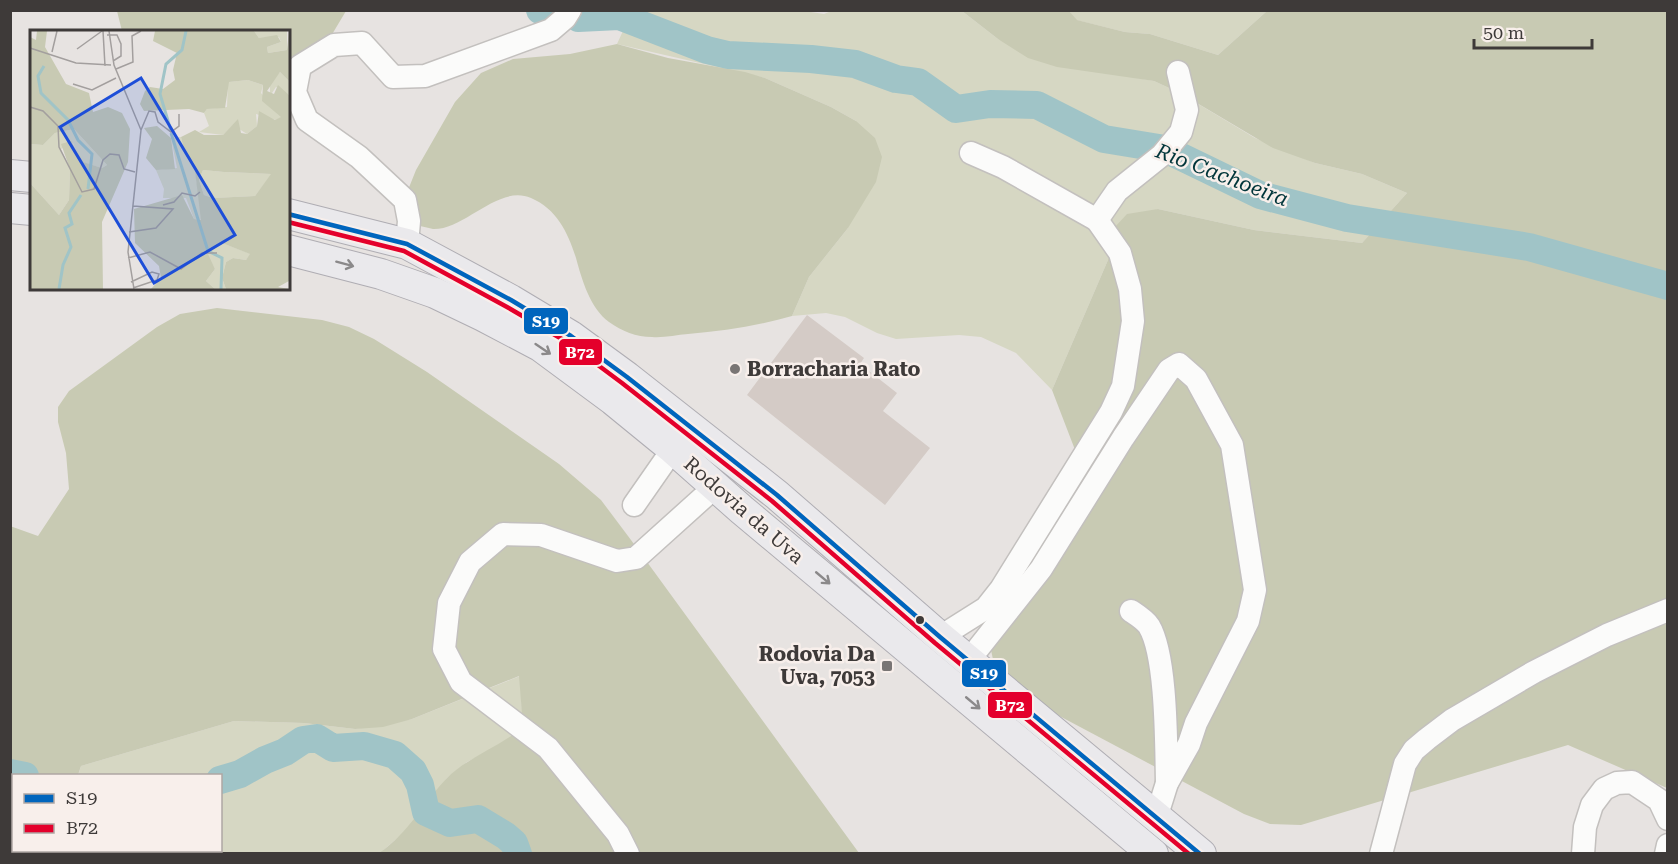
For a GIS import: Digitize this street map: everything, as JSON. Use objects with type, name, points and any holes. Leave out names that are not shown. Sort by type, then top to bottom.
[{"type":"main road","points":[[10,175],[30,177]]},
{"type":"main road","points":[[10,208],[30,210]]},
{"type":"main road","name":"Rodovia da Uva","points":[[290,215],[407,244],[571,336],[618,370],[777,495],[940,638],[1201,854]]},
{"type":"main road","name":"Rodovia da Uva","points":[[290,251],[381,274],[435,293],[540,346],[613,400],[673,449],[1153,854]]},
{"type":"street","points":[[407,244],[409,221],[405,200],[359,157],[307,120],[295,92],[300,66],[334,45],[362,43],[393,77],[425,76],[551,30],[565,18],[570,10]]},
{"type":"street","points":[[1097,220],[1117,191],[1162,155],[1181,132],[1187,110],[1178,72]]},
{"type":"street","points":[[940,638],[986,608],[1111,412],[1123,386],[1133,321],[1130,289],[1120,253],[1097,220],[1003,167],[971,153]]},
{"type":"street","points":[[969,660],[1041,569],[1169,370],[1179,364],[1196,380],[1233,445],[1255,590],[1248,621],[1196,723],[1190,744],[1167,783],[1156,818]]},
{"type":"street","points":[[634,505],[673,449]]},
{"type":"street","points":[[628,854],[618,834],[548,748],[461,682],[444,649],[449,603],[470,562],[503,534],[541,535],[617,561],[636,558],[716,486]]},
{"type":"street","points":[[1131,610],[1149,625],[1159,660],[1164,704],[1167,783]]},
{"type":"street","points":[[1381,854],[1405,764],[1414,750],[1426,739],[1452,720],[1534,672],[1607,635],[1668,610]]},
{"type":"street","points":[[1583,854],[1585,827],[1592,806],[1604,789],[1617,783],[1632,782],[1659,800],[1668,819]]},
{"type":"street","points":[[1666,854],[1668,845]]},
{"type":"green space","points":[[798,10],[824,14],[834,10],[962,11],[998,39],[1115,74],[1154,81],[1180,93],[1255,138],[1315,163],[1362,174],[1407,193],[1362,243],[1254,230],[1158,209],[1114,228],[1108,260],[1052,390],[1016,353],[981,337],[959,335],[896,339],[877,333],[845,317],[826,313],[792,316],[809,277],[848,228],[856,121],[831,107],[765,78],[617,44],[632,11]]},
{"type":"green space","points":[[117,11],[346,11],[290,105],[290,30],[122,30]]},
{"type":"green space","points":[[962,11],[1069,11],[1077,20],[1125,32],[1150,34],[1218,55],[1267,11],[1667,11],[1667,788],[1568,745],[1301,825],[1270,824],[1244,814],[1050,711],[995,669],[991,650],[998,626],[1077,455],[1052,390],[1108,260],[1114,228],[1127,214],[1158,209],[1254,230],[1362,243],[1407,193],[1362,174],[1315,163],[1273,148],[1180,93],[1154,81],[1057,67],[1028,58],[998,39]]},
{"type":"green space","points":[[1069,11],[1267,11],[1218,55],[1150,34],[1125,32],[1076,20]]},
{"type":"green space","points":[[617,44],[668,58],[745,72],[765,78],[831,107],[856,121],[875,138],[882,157],[876,182],[848,228],[809,277],[792,316],[715,331],[661,337],[635,335],[624,331],[602,316],[584,284],[565,231],[548,208],[531,198],[519,195],[506,197],[445,227],[433,229],[416,225],[406,195],[416,170],[455,102],[481,73],[513,59],[570,54]]},
{"type":"green space","points":[[217,308],[322,320],[349,327],[374,339],[427,372],[559,464],[601,500],[859,853],[379,853],[399,836],[438,788],[456,770],[523,727],[519,676],[412,719],[383,727],[355,729],[304,723],[234,721],[81,766],[78,774],[12,774],[12,852],[62,852],[11,853],[10,526],[38,536],[69,489],[66,453],[58,422],[58,407],[69,391],[157,327],[180,314]]},
{"type":"green space","points":[[520,676],[523,727],[509,740],[467,762],[447,778],[409,828],[380,853],[216,852],[222,852],[222,774],[79,774],[81,766],[234,721],[304,723],[355,729],[412,719]]},
{"type":"green space","points":[[62,852],[160,852],[158,854],[61,854]]},
{"type":"building","points":[[807,315],[864,358],[860,364],[897,393],[883,411],[930,448],[885,505],[747,395]]},
{"type":"waterway","name":"Rio Cachoeira","points":[[540,10],[560,16]]},
{"type":"waterway","name":"Rio Cachoeira","points":[[578,18],[619,16],[707,50],[728,55],[811,59],[855,64],[896,79],[918,82],[956,109],[990,104],[1037,105],[1104,139],[1165,149],[1260,195],[1347,218],[1529,247],[1668,286]]},
{"type":"waterway","points":[[222,779],[240,774],[285,752],[303,740],[317,738],[333,748],[364,746],[395,755],[413,771],[420,785],[426,812],[450,823],[478,819],[506,836],[514,843],[518,854]]},
{"type":"waterway","points":[[10,773],[15,774]]},
{"type":"transit line","name":"S19","points":[[290,215],[407,244],[511,300],[571,336],[777,495],[940,637],[1200,854]]},
{"type":"transit line","name":"B72","points":[[290,222],[404,251],[567,342],[772,501],[935,643],[1189,854]]},
{"type":"place","name":"Borracharia Rato","points":[[735,369]]},
{"type":"place","name":"Rodovia Da Uva, 7053","points":[[887,666]]}]
